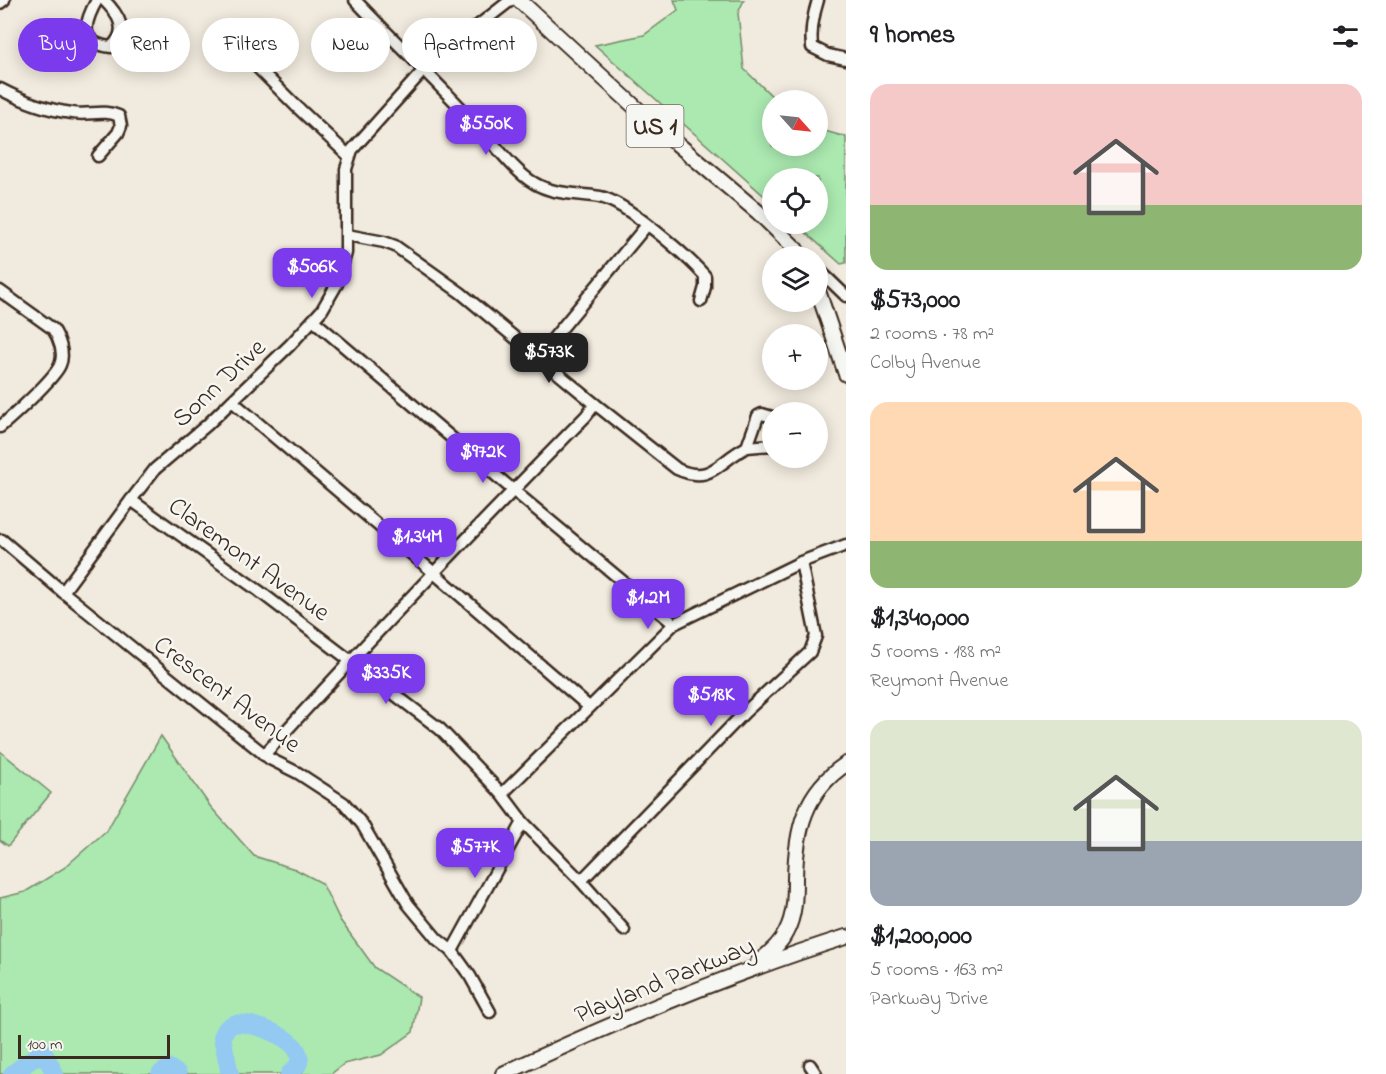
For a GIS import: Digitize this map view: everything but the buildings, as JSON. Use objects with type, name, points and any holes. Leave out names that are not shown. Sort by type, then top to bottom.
[{"type":"main road","name":"US 1","points":[[519,0],[666,135],[758,212],[791,246]]},
{"type":"main road","points":[[825,312],[846,374]]},
{"type":"main road","points":[[744,972],[770,953],[786,933],[795,899],[796,855],[802,821],[821,786],[846,764]]},
{"type":"main road","name":"Playland Parkway","points":[[502,1074],[669,1000],[846,937]]},
{"type":"street","points":[[0,3],[4,0]]},
{"type":"street","points":[[97,0],[88,15],[86,33],[95,42],[111,47],[118,39],[122,28],[121,21],[104,0]]},
{"type":"street","points":[[356,0],[402,48]]},
{"type":"street","points":[[488,18],[511,0]]},
{"type":"street","points":[[818,0],[813,14],[812,47],[828,55],[846,59]]},
{"type":"street","points":[[262,72],[349,156],[421,72]]},
{"type":"street","points":[[425,72],[525,177],[548,189],[586,197],[600,197],[614,202],[668,240],[705,276],[705,287],[700,301]]},
{"type":"street","points":[[0,88],[26,103],[73,114],[99,112],[112,113],[119,117],[121,126],[118,133],[98,156]]},
{"type":"street","name":"Sonn Drive","points":[[63,592],[155,469],[207,425],[322,310],[337,284],[346,253],[346,169],[349,156]]},
{"type":"street","points":[[538,357],[647,225]]},
{"type":"street","points":[[347,235],[395,246],[461,292],[677,469],[690,475],[703,475],[713,471],[736,452],[747,447],[762,446]]},
{"type":"street","points":[[828,277],[843,288]]},
{"type":"street","points":[[0,291],[52,329],[59,338],[61,357],[60,365],[51,376],[0,427]]},
{"type":"street","points":[[313,320],[674,624]]},
{"type":"street","points":[[232,401],[589,707]]},
{"type":"street","points":[[264,755],[433,572],[586,416],[595,404]]},
{"type":"street","points":[[747,447],[758,416],[762,414]]},
{"type":"street","name":"Claremont Avenue","points":[[130,500],[259,591],[440,729],[502,794],[524,822],[624,930]]},
{"type":"street","name":"Crescent Avenue","points":[[3,540],[63,592],[264,755],[344,803],[362,824],[408,904],[437,939],[452,951],[470,976],[490,1012]]},
{"type":"street","points":[[502,794],[674,624],[801,561],[846,545]]},
{"type":"street","points":[[581,881],[745,712],[810,652],[816,636],[801,561]]},
{"type":"street","points":[[452,951],[524,822]]},
{"type":"green space","points":[[674,0],[744,0],[738,13],[744,69],[766,90],[762,90],[762,156],[828,156],[828,132],[846,137],[846,263],[841,264],[828,252],[828,246],[821,246],[807,234],[828,234],[828,168],[762,168],[762,194],[595,45],[644,35],[678,10]]},
{"type":"green space","points":[[161,736],[210,806],[254,856],[295,869],[322,883],[340,920],[375,968],[419,997],[413,1032],[381,1055],[344,1064],[331,1074],[0,1074],[0,898],[25,892],[64,868],[107,830]]},
{"type":"green space","points":[[0,751],[51,793],[8,846],[0,840]]},
{"type":"waterway","points":[[230,1074],[222,1037],[229,1026],[234,1024],[257,1026],[283,1038],[293,1046],[299,1055],[298,1064],[289,1074]]},
{"type":"waterway","points":[[12,1074],[43,1051],[55,1074]]},
{"type":"waterway","points":[[160,1074],[169,1068],[178,1074]]}]
